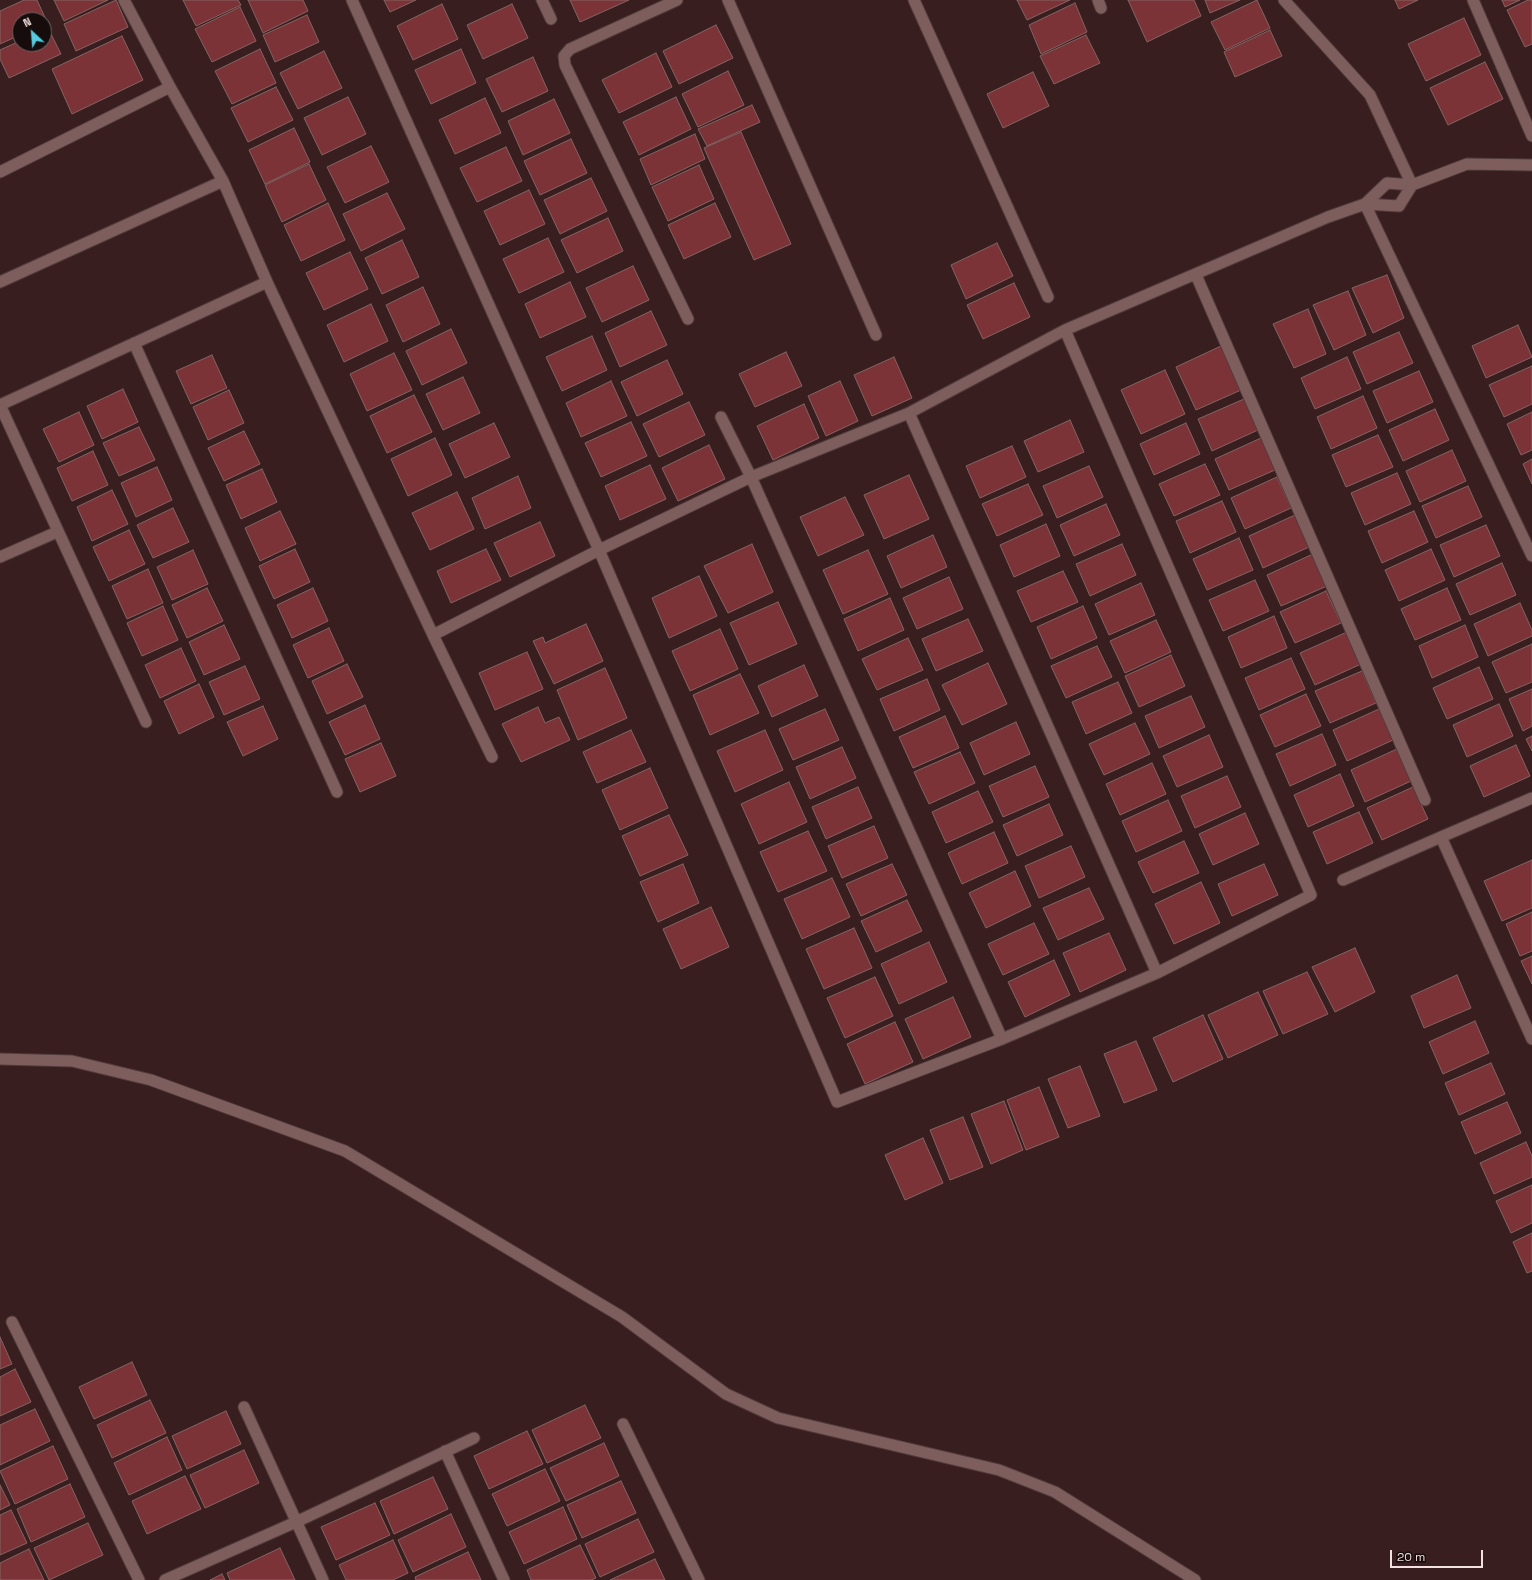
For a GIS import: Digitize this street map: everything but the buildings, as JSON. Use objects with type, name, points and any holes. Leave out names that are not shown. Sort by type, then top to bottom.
[{"type":"street","points":[[124,0],[170,87],[223,181],[267,282],[492,757]]},
{"type":"street","points":[[352,0],[599,550],[837,1102],[1002,1038],[1157,973],[1311,895],[1065,330]]},
{"type":"street","points":[[542,0],[551,19]]},
{"type":"street","points":[[677,0],[570,49],[564,56],[565,65],[688,319]]},
{"type":"street","points":[[728,0],[876,334]]},
{"type":"street","points":[[914,0],[1048,297]]},
{"type":"street","points":[[1284,0],[1370,95],[1412,185]]},
{"type":"street","points":[[1473,0],[1532,136]]},
{"type":"street","points":[[1,169],[170,87]]},
{"type":"street","points":[[433,635],[599,550],[752,477],[909,413],[1065,330],[1328,218],[1365,204],[1387,183],[1412,185],[1467,164],[1532,165]]},
{"type":"street","points":[[0,282],[223,181]]},
{"type":"street","points":[[1365,204],[1399,206],[1412,185]]},
{"type":"street","points":[[1365,204],[1532,556]]},
{"type":"street","points":[[1196,275],[1425,800]]},
{"type":"street","points":[[146,722],[57,532],[0,405],[267,282]]},
{"type":"street","points":[[134,343],[337,792]]},
{"type":"street","points":[[909,413],[1157,973]]},
{"type":"street","points":[[720,417],[752,477],[1002,1038]]},
{"type":"street","points":[[0,557],[57,532]]},
{"type":"street","points":[[1343,880],[1532,798]]},
{"type":"street","points":[[1441,837],[1532,1039]]},
{"type":"street","points":[[0,1059],[72,1062],[151,1080],[345,1151],[622,1317],[726,1394],[778,1418],[1000,1470],[1055,1492],[1195,1580]]},
{"type":"street","points":[[12,1322],[138,1580]]},
{"type":"street","points":[[244,1407],[322,1580]]},
{"type":"street","points":[[623,1424],[699,1580]]},
{"type":"street","points":[[165,1580],[296,1522],[474,1438]]},
{"type":"street","points":[[445,1451],[504,1580]]}]
